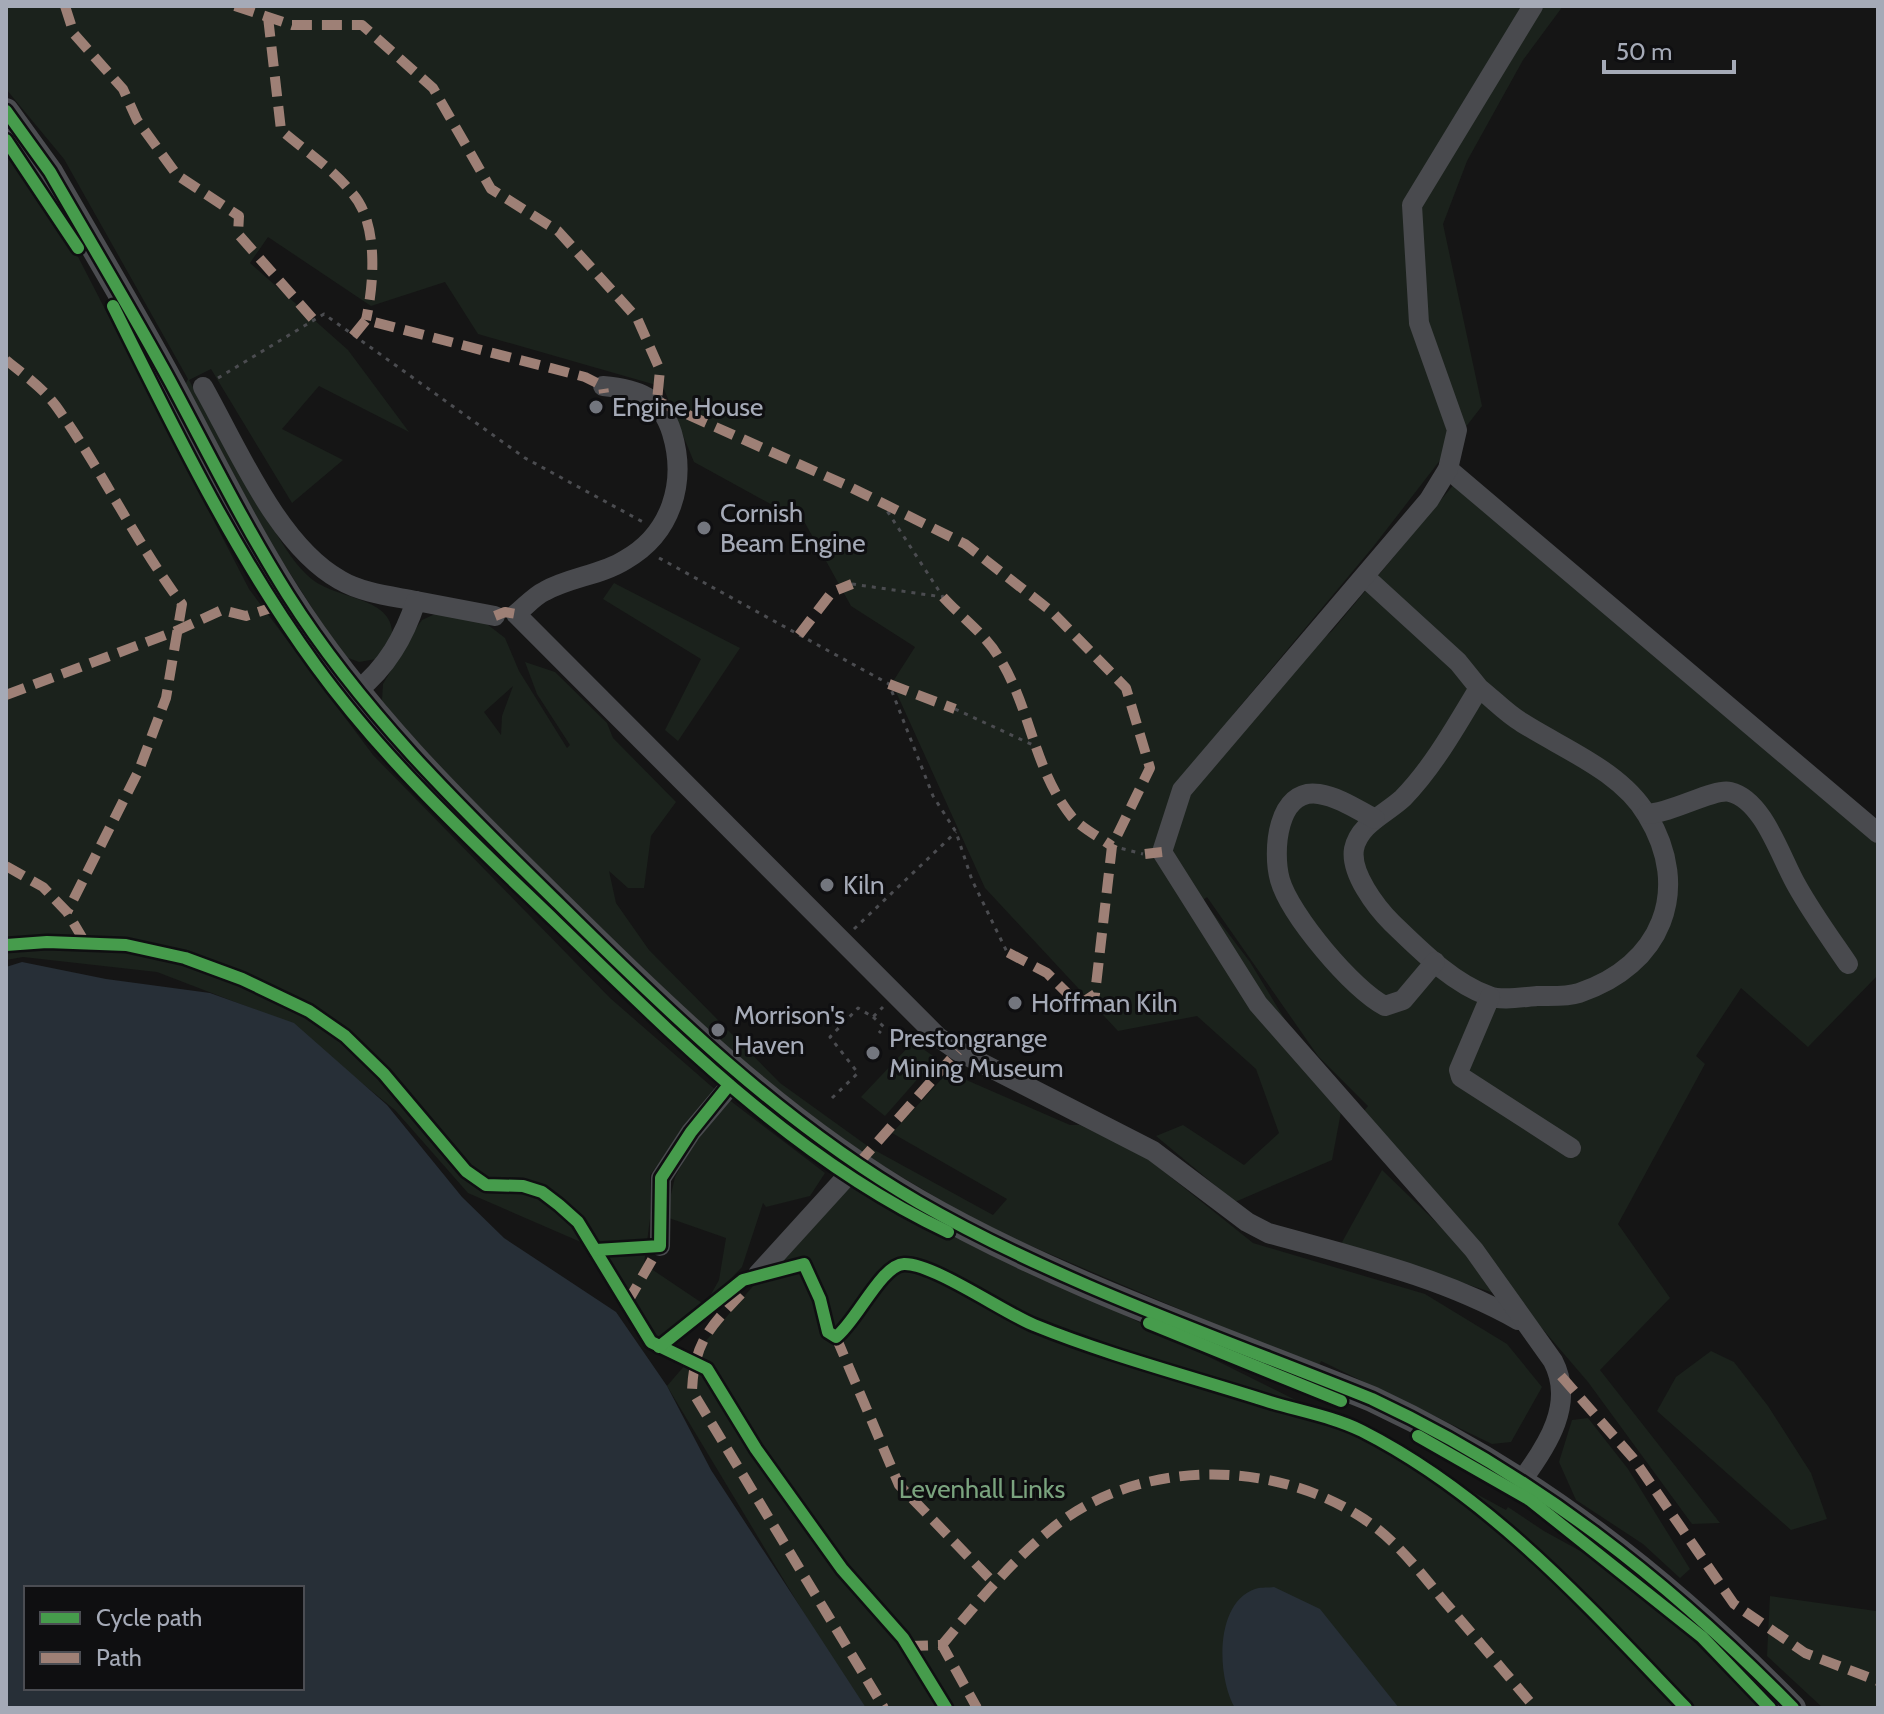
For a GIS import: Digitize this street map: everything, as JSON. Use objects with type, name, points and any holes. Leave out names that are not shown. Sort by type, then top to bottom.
[{"type":"main road","points":[[6,111],[50,172],[290,599],[357,691],[462,809],[632,977],[740,1074],[797,1121],[918,1202],[997,1243],[1372,1399],[1419,1421],[1522,1480],[1639,1564],[1694,1611],[1793,1708]]},
{"type":"street","points":[[1522,1480],[1554,1425],[1563,1398],[1561,1376],[1474,1250],[1258,1004],[1162,852],[1182,790],[1429,500],[1448,469],[1457,430],[1419,323],[1412,205],[1533,6]]},
{"type":"street","points":[[603,386],[633,389],[657,401],[672,431],[679,468],[674,502],[660,532],[624,562],[543,591],[516,614],[894,995],[958,1051],[1153,1151],[1257,1228],[1430,1279],[1479,1298],[1525,1324]]},
{"type":"street","points":[[203,387],[272,508],[315,562],[340,581],[416,601],[495,616]]},
{"type":"street","points":[[1448,469],[1878,833]]},
{"type":"street","points":[[1365,577],[1458,662],[1479,688],[1518,721],[1580,756],[1628,792],[1647,814],[1662,845],[1670,877],[1668,908],[1651,940],[1622,973],[1577,994],[1490,997],[1435,962],[1380,910],[1361,879],[1353,853],[1359,835],[1402,799],[1426,771],[1479,688]]},
{"type":"street","points":[[357,691],[389,659],[406,631],[416,601]]},
{"type":"street","points":[[1647,814],[1668,813],[1714,792],[1730,791],[1745,802],[1768,827],[1796,885],[1848,964]]},
{"type":"street","points":[[1375,819],[1338,799],[1316,793],[1293,801],[1281,821],[1276,853],[1284,890],[1328,952],[1373,1000],[1385,1006],[1403,1000],[1435,962]]},
{"type":"street","points":[[1490,997],[1459,1070],[1461,1077],[1571,1148]]},
{"type":"street","points":[[660,1246],[661,1178],[691,1132],[740,1074]]},
{"type":"street","points":[[758,1274],[858,1164]]},
{"type":"path","points":[[203,387],[324,314],[525,458],[660,532]]},
{"type":"path","points":[[852,584],[943,597],[882,503]]},
{"type":"path","points":[[642,549],[889,684],[933,796],[956,832],[972,880],[1007,952]]},
{"type":"path","points":[[955,709],[1033,745]]},
{"type":"path","points":[[841,942],[956,832]]},
{"type":"path","points":[[1112,846],[1145,854]]},
{"type":"path","points":[[873,1017],[894,995]]},
{"type":"path","points":[[832,1098],[858,1073],[830,1037],[858,1008],[884,1027],[879,1033]]},
{"type":"green space","points":[[6,6],[1563,6],[1523,60],[1467,161],[1443,224],[1482,406],[1373,547],[1231,717],[1332,631],[1455,483],[1878,840],[1878,975],[1808,1047],[1741,988],[1696,1056],[1705,1064],[1618,1224],[1670,1298],[1600,1370],[1720,1523],[1692,1524],[1588,1382],[1360,1116],[1368,1106],[1318,1056],[1207,897],[1203,900],[1250,962],[1341,1112],[1332,1160],[1235,1202],[1156,1136],[1183,1125],[1244,1165],[1279,1133],[1256,1069],[1197,1016],[1118,1031],[985,888],[892,683],[915,647],[851,606],[805,523],[694,462],[663,387],[478,334],[445,282],[371,306],[268,237],[250,263],[348,350],[409,432],[319,386],[282,429],[343,460],[292,503],[211,369],[189,380],[247,485],[296,563],[319,584],[374,606],[385,614],[391,624],[392,639],[376,659],[359,662],[343,656],[250,511],[185,385],[188,379],[64,159],[6,89]]},
{"type":"green space","points":[[6,151],[73,247],[249,589],[373,755],[610,998],[711,1086],[825,1173],[810,1196],[766,1207],[763,1203],[742,1267],[705,1305],[659,1343],[596,1245],[583,1243],[468,1193],[395,1110],[285,1021],[157,972],[23,957],[6,960]],"holes":[[[689,1123],[700,1131],[675,1177],[666,1217],[726,1238],[719,1280],[705,1305],[644,1264],[650,1219],[650,1175]]]},
{"type":"green space","points":[[614,583],[740,648],[678,741],[665,730],[701,659],[603,599]]},
{"type":"green space","points":[[435,614],[483,621],[505,638],[519,671],[567,748],[570,745],[537,694],[525,662],[555,672],[607,723],[613,738],[676,802],[651,836],[644,888],[628,888],[609,871],[616,903],[649,950],[780,1083],[869,1147],[993,1215],[1007,1199],[892,1133],[948,1072],[1070,1125],[1080,1125],[1147,1158],[1253,1243],[1425,1294],[1507,1344],[1542,1387],[1511,1442],[1492,1444],[1321,1361],[1318,1368],[984,1226],[860,1152],[747,1067],[476,810],[382,701],[383,684],[422,620]],"holes":[[[513,686],[502,716],[501,735],[484,712]]]},
{"type":"green space","points":[[913,1042],[936,1058],[885,1116],[861,1097]]},
{"type":"green space","points":[[1382,1170],[1469,1254],[1494,1293],[1341,1244]]},
{"type":"green space","name":"Levenhall Links","points":[[847,1177],[1390,1447],[1506,1510],[1508,1507],[1544,1531],[1631,1579],[1761,1708],[861,1708],[667,1386]]},
{"type":"green space","points":[[1711,1351],[1734,1362],[1768,1406],[1811,1473],[1827,1519],[1791,1530],[1657,1411],[1676,1377]]},
{"type":"green space","points":[[1588,1418],[1628,1469],[1690,1569],[1680,1578],[1643,1544],[1576,1500],[1559,1462],[1572,1420]]},
{"type":"green space","points":[[1770,1596],[1876,1611],[1878,1607],[1878,1708],[1823,1708],[1767,1656]]},
{"type":"shaded area","points":[[22,962],[106,979],[210,993],[294,1023],[387,1105],[462,1197],[504,1238],[616,1312],[667,1386],[711,1470],[866,1708],[6,1708],[6,967]]},
{"type":"shaded area","points":[[1274,1587],[1320,1609],[1399,1708],[1235,1708],[1229,1695],[1223,1661],[1226,1625],[1232,1609],[1242,1597],[1257,1588]]},
{"type":"marked path","points":[[65,6],[74,34],[123,89],[137,120],[177,175],[239,216],[238,234],[313,319]]},
{"type":"marked path","points":[[235,6],[292,25],[362,25],[433,88],[491,189],[558,231],[637,318],[660,370],[657,401],[848,486],[965,544],[1051,611],[1126,688],[1150,768],[1112,846],[1095,994],[1079,1005],[1047,973],[1007,952]]},
{"type":"marked path","points":[[268,17],[281,130],[344,184],[361,206],[367,220],[372,272],[366,320]]},
{"type":"marked path","points":[[353,336],[366,320],[585,377],[603,386],[604,393]]},
{"type":"marked path","points":[[6,360],[39,387],[56,406],[182,604],[166,698],[139,770],[67,912]]},
{"type":"marked path","points":[[799,635],[832,592],[852,584]]},
{"type":"marked path","points":[[943,597],[998,656],[1018,696],[1040,758],[1059,798],[1076,821],[1112,846]]},
{"type":"marked path","points":[[6,695],[176,631],[222,610],[246,616],[280,605]]},
{"type":"marked path","points":[[495,616],[505,612],[516,614]]},
{"type":"marked path","points":[[889,684],[955,709]]},
{"type":"marked path","points":[[1145,854],[1162,852]]},
{"type":"marked path","points":[[6,866],[43,887],[67,912],[86,944]]},
{"type":"marked path","points":[[858,1164],[958,1051]]},
{"type":"marked path","points":[[627,1303],[660,1246]]},
{"type":"marked path","points":[[741,1294],[705,1337],[696,1360],[692,1391],[884,1708]]},
{"type":"marked path","points":[[836,1337],[899,1485],[994,1583]]},
{"type":"marked path","points":[[1561,1376],[1633,1458],[1734,1604],[1805,1653],[1878,1681]]},
{"type":"marked path","points":[[942,1645],[1024,1553],[1055,1526],[1090,1504],[1127,1488],[1167,1478],[1208,1474],[1250,1477],[1290,1485],[1328,1499],[1376,1527],[1417,1568],[1535,1708]]},
{"type":"marked path","points":[[908,1646],[942,1645],[977,1708]]},
{"type":"cycle path","points":[[6,111],[50,172],[156,356],[257,543],[317,638],[380,719],[450,795],[685,1026],[820,1138],[918,1202],[1083,1284],[1372,1399],[1488,1461],[1543,1496],[1648,1574],[1746,1661],[1793,1708]]},
{"type":"cycle path","points":[[6,140],[78,248]]},
{"type":"cycle path","points":[[113,306],[232,536],[316,666],[371,735],[461,830],[646,1009],[740,1094],[839,1170],[892,1203],[948,1232]]},
{"type":"cycle path","points":[[6,945],[47,942],[126,945],[185,958],[242,979],[309,1011],[345,1036],[384,1074],[466,1171],[486,1185],[523,1186],[542,1192],[559,1205],[578,1222],[651,1342],[707,1369],[756,1449],[842,1569],[903,1638],[946,1708]]},
{"type":"cycle path","points":[[596,1250],[660,1246],[661,1178],[691,1132],[729,1085]]},
{"type":"cycle path","points":[[659,1347],[743,1280],[804,1264],[820,1299],[828,1332],[836,1337],[878,1283],[895,1267],[904,1264],[932,1271],[1034,1325],[1122,1356],[1340,1422],[1409,1457],[1453,1487],[1535,1556],[1686,1708]]},
{"type":"cycle path","points":[[1149,1323],[1341,1401]]},
{"type":"cycle path","points":[[1418,1436],[1530,1500],[1702,1637],[1770,1708]]},
{"type":"place","name":"Engine House","points":[[596,407]]},
{"type":"place","name":"Cornish Beam Engine","points":[[704,528]]},
{"type":"place","name":"Kiln","points":[[827,885]]},
{"type":"place","name":"Hoffman Kiln","points":[[1015,1003]]},
{"type":"place","name":"Morrison's Haven","points":[[718,1030]]},
{"type":"place","name":"Prestongrange Mining Museum","points":[[873,1053]]}]
